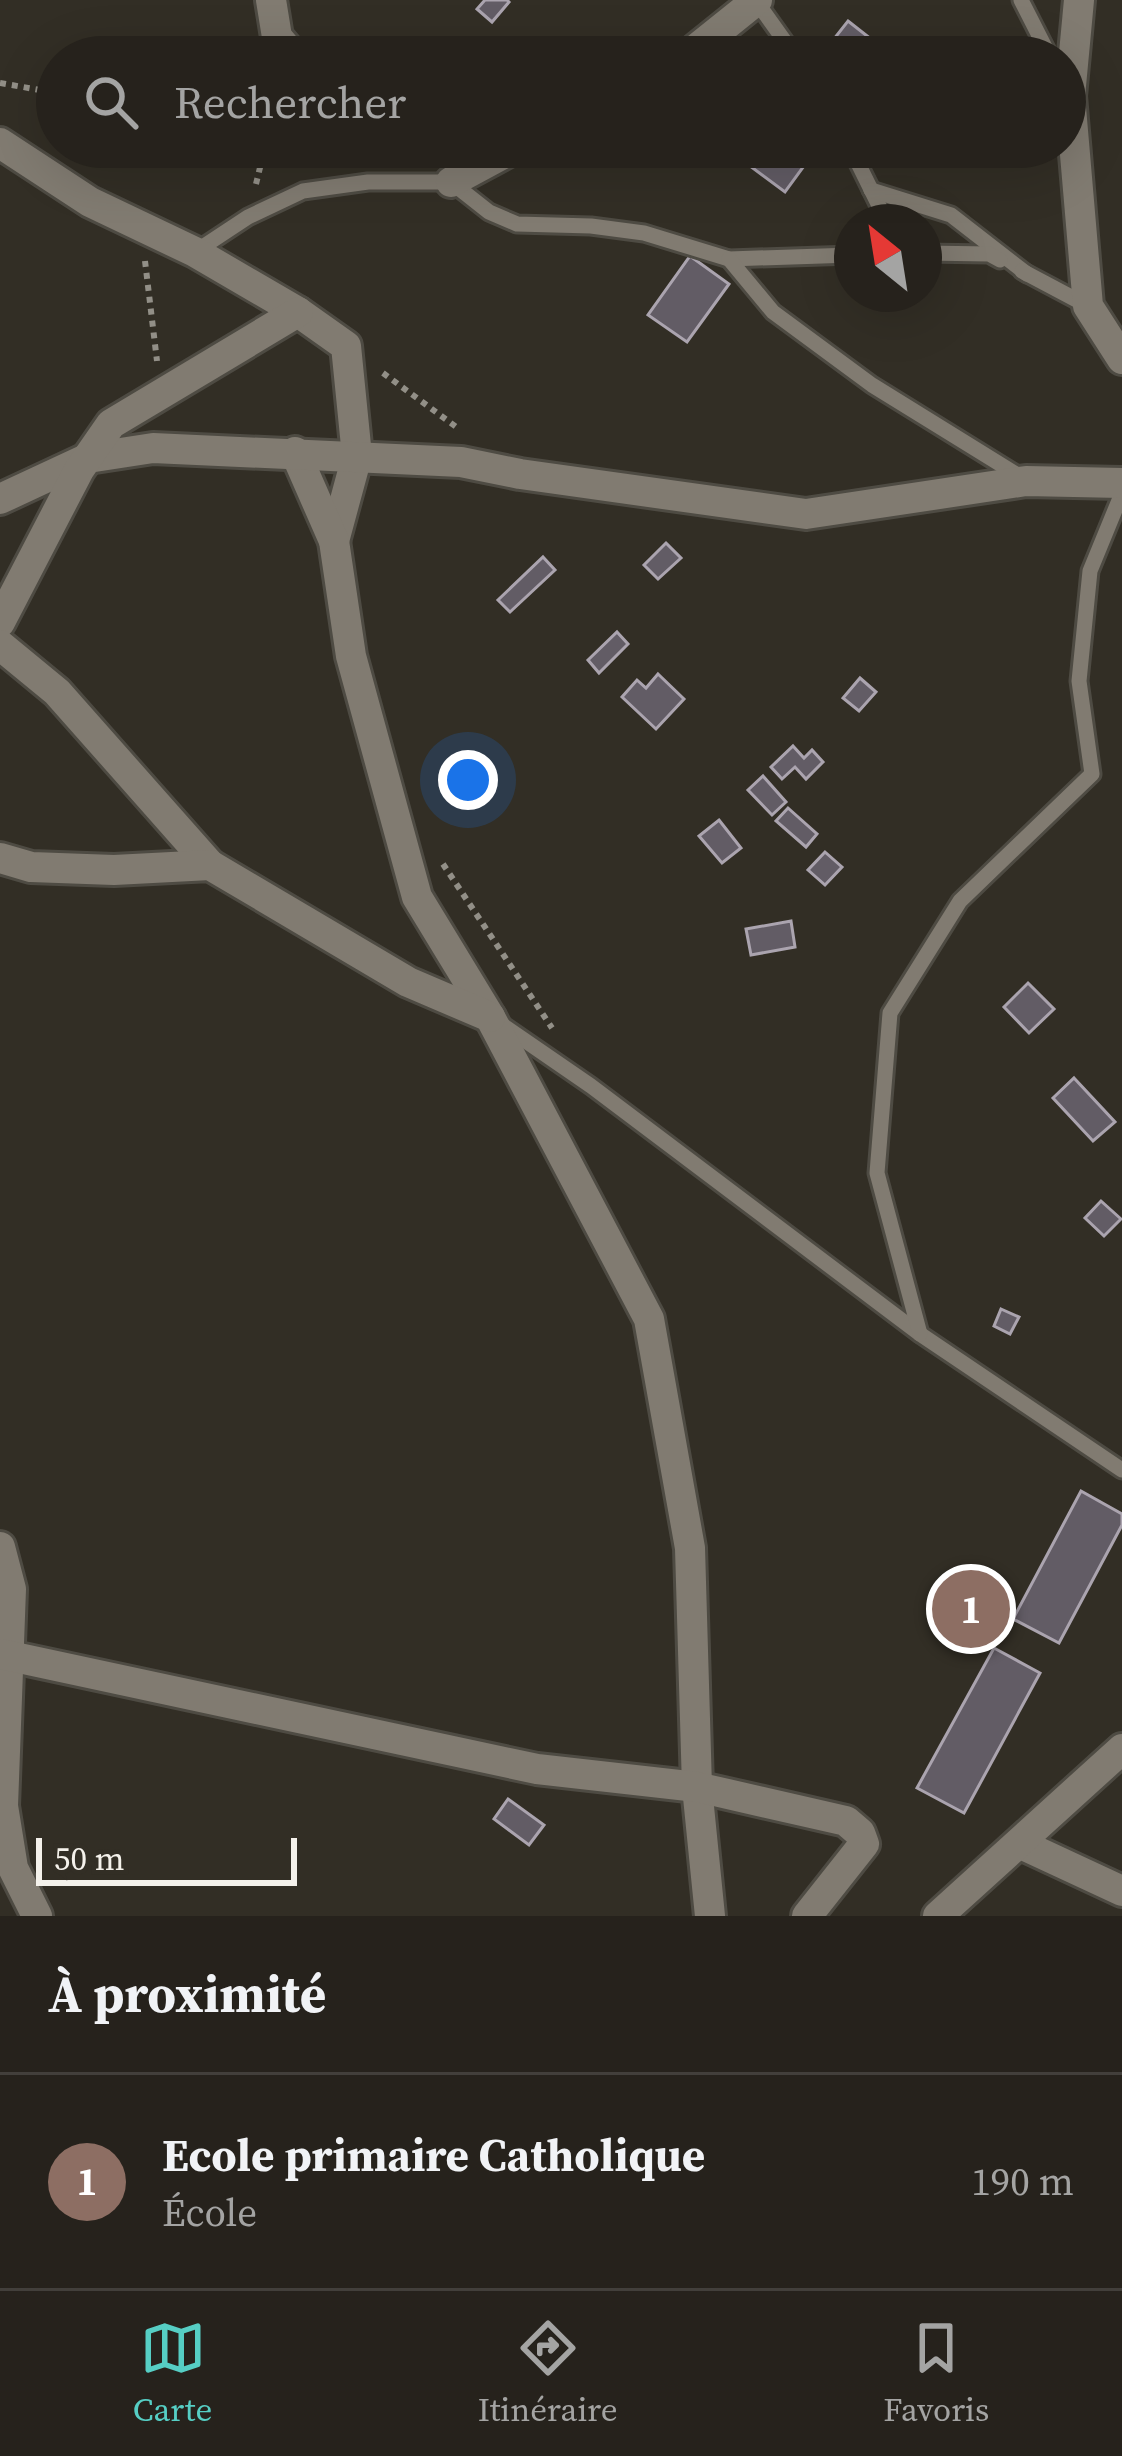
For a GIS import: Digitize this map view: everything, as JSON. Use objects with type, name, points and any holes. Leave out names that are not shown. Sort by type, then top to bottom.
[{"type":"street","points":[[271,0],[277,36]]},
{"type":"street","points":[[712,36],[756,0]]},
{"type":"street","points":[[1074,36],[1079,0]]},
{"type":"street","points":[[0,143],[36,167]]},
{"type":"street","points":[[38,168],[90,202],[195,252],[346,346],[357,455],[334,541]]},
{"type":"street","points":[[451,182],[477,168]]},
{"type":"street","points":[[1074,168],[1088,306],[1122,359]]},
{"type":"street","points":[[0,622],[111,424],[298,312]]},
{"type":"street","points":[[0,499],[88,458],[153,448],[461,462],[806,514],[1026,481],[1122,483]]},
{"type":"street","points":[[295,452],[334,541],[351,656],[417,896],[490,1017],[649,1319],[690,1548],[697,1787],[710,1916]]},
{"type":"street","points":[[0,645],[57,692],[210,865],[408,982],[490,1017]]},
{"type":"street","points":[[0,858],[31,867],[210,865]]},
{"type":"street","points":[[0,1546],[10,1589],[3,1806],[13,1868],[37,1916]]},
{"type":"street","points":[[5,1655],[537,1769],[697,1787],[846,1821],[860,1833],[864,1844],[807,1916]]},
{"type":"street","points":[[938,1916],[1122,1749]]},
{"type":"street","points":[[1021,1844],[1122,1891]]},
{"type":"lane","points":[[756,0],[781,36]]},
{"type":"lane","points":[[1021,0],[1039,36]]},
{"type":"lane","points":[[861,168],[878,204]]},
{"type":"lane","points":[[195,252],[248,217],[303,190],[368,182],[451,182],[489,212],[517,224],[644,232],[729,259],[834,256]]},
{"type":"lane","points":[[872,190],[951,215],[1028,274]]},
{"type":"lane","points":[[942,254],[989,254],[1088,306]]},
{"type":"lane","points":[[729,259],[773,312],[872,385],[1026,481]]},
{"type":"lane","points":[[920,1334],[877,1172],[890,1013],[961,901],[1092,774],[1079,681],[1090,571],[1122,493]]},
{"type":"lane","points":[[490,1017],[591,1086],[920,1334],[1122,1470]]},
{"type":"path","points":[[0,83],[36,89]]},
{"type":"path","points":[[141,226],[158,354],[151,400]]},
{"type":"path","points":[[346,346],[462,432]]},
{"type":"path","points":[[437,854],[553,1028]]},
{"type":"building","points":[[485,0],[509,2],[492,22],[477,9]]},
{"type":"building","points":[[848,21],[867,36],[836,36]]},
{"type":"building","points":[[753,168],[803,168],[785,192]]},
{"type":"building","points":[[690,256],[729,284],[687,342],[648,315]]},
{"type":"building","points":[[666,543],[681,558],[658,579],[644,565]]},
{"type":"building","points":[[543,557],[555,570],[510,612],[498,600]]},
{"type":"building","points":[[617,632],[628,644],[599,673],[588,660]]},
{"type":"building","points":[[658,674],[684,699],[656,729],[622,697],[637,680],[646,688]]},
{"type":"building","points":[[860,678],[876,692],[859,711],[843,698]]},
{"type":"building","points":[[793,746],[804,758],[812,750],[823,762],[806,779],[795,767],[782,779],[771,767]]},
{"type":"building","points":[[763,776],[786,802],[772,815],[748,790]]},
{"type":"building","points":[[788,808],[817,834],[806,847],[776,821]]},
{"type":"building","points":[[719,820],[741,848],[722,863],[699,836]]},
{"type":"building","points":[[825,852],[842,867],[825,885],[808,870]]},
{"type":"building","points":[[791,921],[795,947],[751,955],[746,929]]},
{"type":"building","points":[[1028,983],[1054,1009],[1029,1033],[1004,1007]]},
{"type":"building","points":[[1074,1078],[1115,1122],[1093,1141],[1053,1098]]},
{"type":"building","points":[[1101,1201],[1121,1219],[1104,1236],[1085,1218]]},
{"type":"building","points":[[1001,1309],[1019,1317],[1010,1334],[994,1326]]},
{"type":"building","points":[[1081,1491],[1122,1514],[1122,1525],[1059,1643],[1013,1619]]},
{"type":"building","points":[[994,1648],[1040,1673],[964,1813],[917,1788]]},
{"type":"building","points":[[508,1799],[544,1825],[529,1845],[494,1819]]},
{"type":"place","name":"Ecole primaire Catholique","points":[[971,1609]]}]
